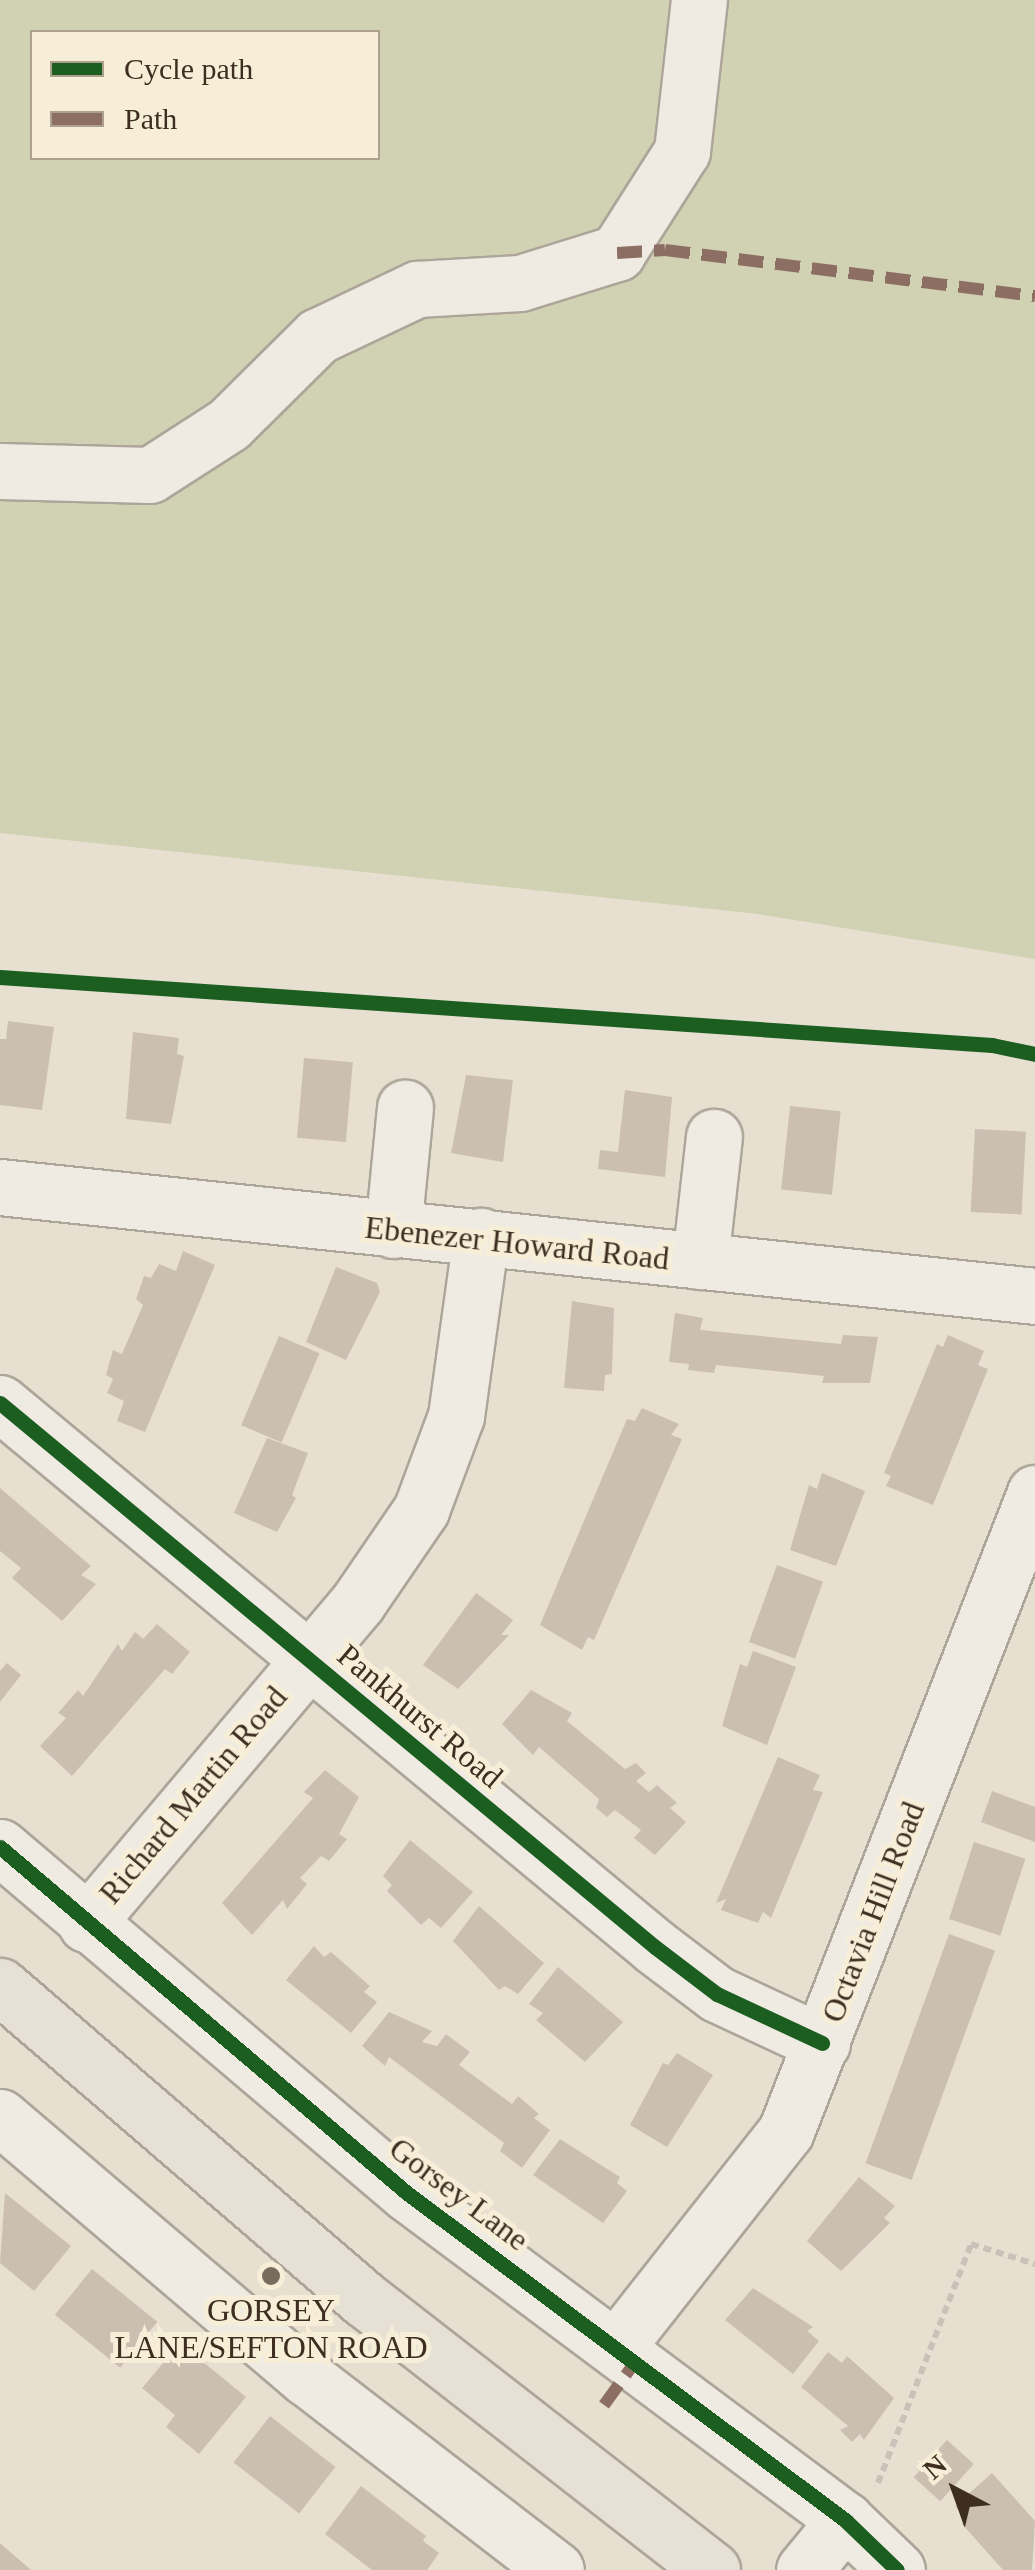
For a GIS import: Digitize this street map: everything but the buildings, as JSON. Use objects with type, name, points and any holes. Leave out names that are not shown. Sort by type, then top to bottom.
[{"type":"main road","points":[[0,1986],[364,2298],[706,2568]]},
{"type":"street","points":[[0,470],[150,476],[230,424],[318,336],[416,289],[520,283],[617,253],[682,151],[699,0]]},
{"type":"street","points":[[393,1230],[405,1108]]},
{"type":"street","points":[[700,1262],[714,1137]]},
{"type":"street","name":"Ebenezer Howard Road","points":[[0,1188],[1035,1296]]},
{"type":"street","name":"Richard Martin Road","points":[[86,1924],[395,1553],[441,1464],[456,1416],[481,1236]]},
{"type":"street","name":"Pankhurst Road","points":[[0,1403],[717,1994],[822,2043]]},
{"type":"street","name":"Octavia Hill Road","points":[[617,2346],[786,2131],[1035,1493]]},
{"type":"street","name":"Gorsey Lane","points":[[0,1847],[86,1924],[407,2192],[852,2526],[897,2570]]},
{"type":"street","points":[[0,2117],[291,2366],[556,2570]]},
{"type":"street","points":[[804,2570],[852,2526]]},
{"type":"path","points":[[852,2526],[970,2244],[1035,2264]]},
{"type":"green space","points":[[0,0],[1035,0],[1035,959],[758,914],[0,833]]},
{"type":"marked path","points":[[617,253],[665,250],[1035,296]]},
{"type":"marked path","points":[[604,2405],[636,2361]]},
{"type":"cycle path","points":[[0,977],[992,1045],[1035,1054]]},
{"type":"cycle path","points":[[0,1403],[655,1947],[717,1994],[822,2043]]},
{"type":"cycle path","points":[[0,1847],[407,2193],[845,2520],[897,2570]]},
{"type":"place","name":"GORSEY LANE/SEFTON ROAD","points":[[271,2276]]}]
